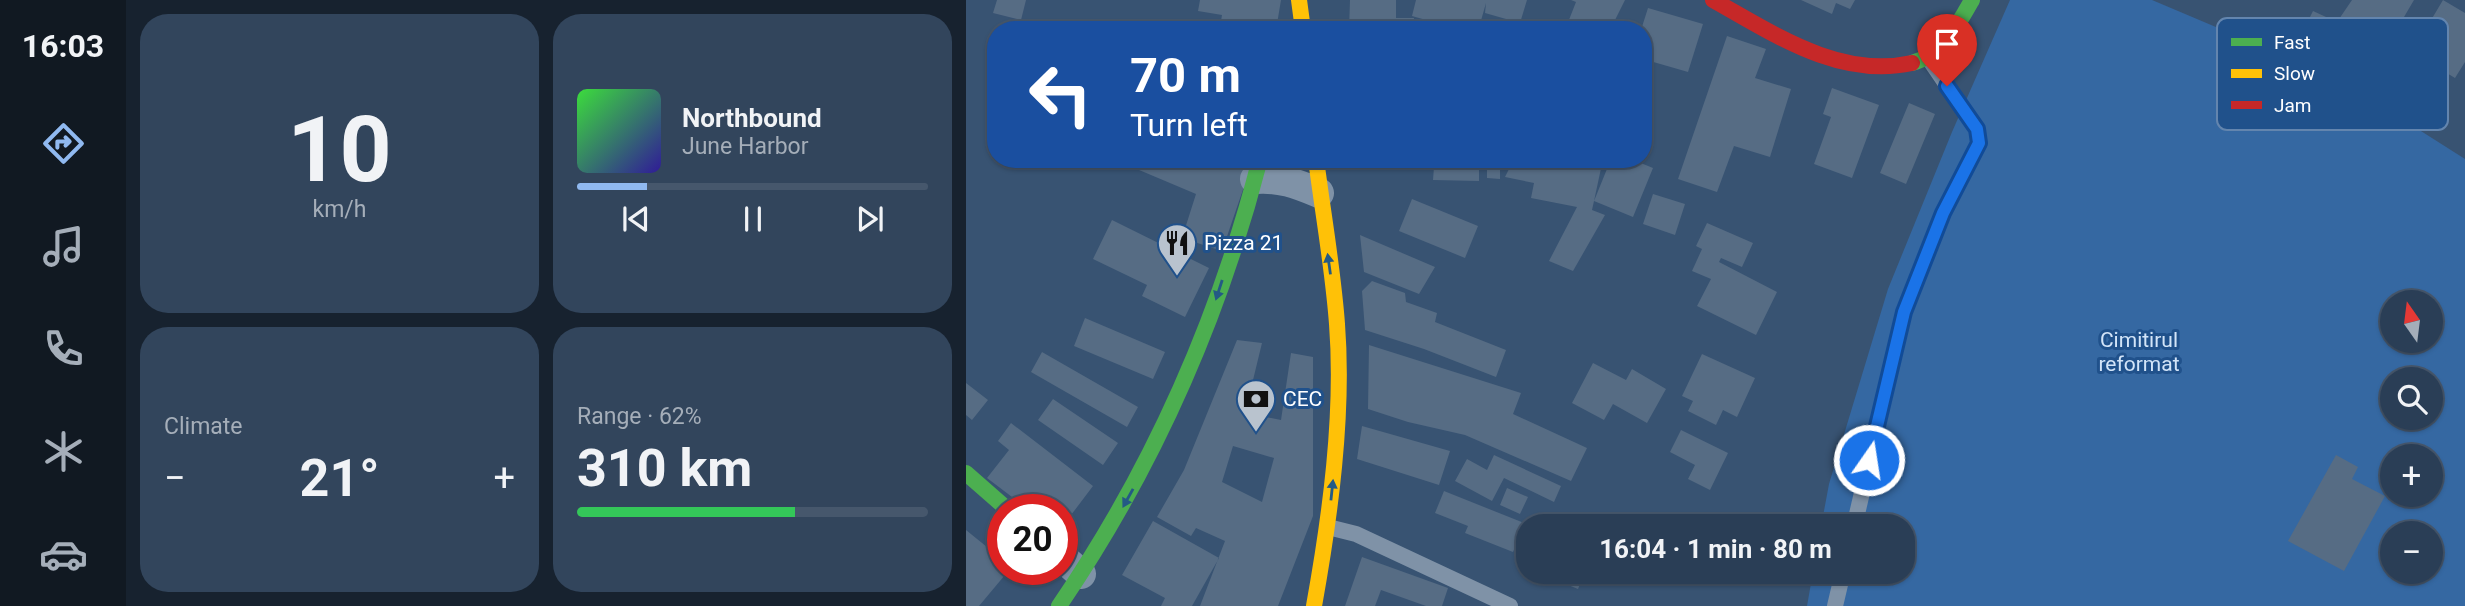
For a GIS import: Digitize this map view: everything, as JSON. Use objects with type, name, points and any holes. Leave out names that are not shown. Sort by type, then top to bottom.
[{"type":"street","points":[[1294,21],[1299,0]]},
{"type":"street","points":[[1299,0],[1302,21]]},
{"type":"street","points":[[1713,0],[1818,55],[1861,68],[1906,64],[1927,56],[1940,47],[1956,29],[1972,0]]},
{"type":"street","points":[[1314,606],[1328,527],[1338,415],[1337,325],[1317,168]]},
{"type":"street","points":[[1078,559],[1126,503],[1172,410],[1213,308],[1257,169],[1319,193]]},
{"type":"street","points":[[966,474],[989,494]]},
{"type":"street","points":[[1059,606],[1066,585]]},
{"type":"lane","points":[[1857,514],[1904,312],[1943,213],[1979,143],[1977,129],[1927,56]]},
{"type":"lane","points":[[1328,527],[1356,534],[1510,606]]},
{"type":"lane","points":[[1835,606],[1840,584]]},
{"type":"green space","name":"Cimitirul reformat","points":[[2010,0],[2152,0],[2217,27],[2217,130],[2419,130],[2465,159],[2465,606],[1807,606],[1811,584],[1915,584],[1915,514],[1823,514],[1829,484],[1888,289]]},
{"type":"building","points":[[997,0],[1026,0],[1021,20],[993,13]]},
{"type":"building","points":[[1200,0],[1281,0],[1278,21],[1221,21],[1222,15],[1198,11]]},
{"type":"building","points":[[1350,0],[1396,0],[1396,18],[1414,18],[1414,21],[1349,21]]},
{"type":"building","points":[[1416,0],[1527,0],[1521,21],[1485,13],[1486,3],[1481,21],[1426,21],[1412,16]]},
{"type":"building","points":[[1571,0],[1625,0],[1614,21],[1569,21],[1576,2]]},
{"type":"building","points":[[1801,0],[1855,0],[1850,9],[1836,3],[1832,14]]},
{"type":"building","points":[[2352,0],[2414,0],[2403,18],[2340,18]]},
{"type":"building","points":[[2443,0],[2465,13],[2465,62],[2455,78],[2448,74],[2448,18],[2432,18]]},
{"type":"building","points":[[1648,8],[1703,24],[1688,72],[1652,62],[1652,21],[1644,21]]},
{"type":"building","points":[[2313,11],[2328,18],[2310,18]]},
{"type":"building","points":[[1727,36],[1766,49],[1755,78],[1791,89],[1770,157],[1734,146],[1717,192],[1678,179]]},
{"type":"building","points":[[1832,88],[1879,105],[1852,178],[1814,164],[1831,117],[1823,114]]},
{"type":"building","points":[[1909,103],[1935,114],[1906,184],[1880,173]]},
{"type":"building","points":[[1134,168],[1239,168],[1249,172],[1222,251],[1182,238],[1196,194]]},
{"type":"building","points":[[1434,168],[1500,168],[1500,179],[1487,178],[1487,170],[1479,170],[1479,181],[1433,180]]},
{"type":"building","points":[[1510,168],[1601,168],[1592,210],[1605,215],[1573,271],[1549,261],[1577,207],[1531,198],[1534,183],[1505,177]]},
{"type":"building","points":[[1607,168],[1653,168],[1633,217],[1594,201]]},
{"type":"building","points":[[1653,194],[1685,204],[1675,235],[1643,224]]},
{"type":"building","points":[[1412,199],[1478,226],[1465,258],[1399,231]]},
{"type":"building","points":[[1112,220],[1209,268],[1185,317],[1142,296],[1147,285],[1093,259]]},
{"type":"building","points":[[1707,223],[1753,243],[1742,267],[1721,258],[1719,262],[1777,292],[1756,335],[1697,306],[1711,279],[1692,271],[1702,249],[1696,246]]},
{"type":"building","points":[[1360,235],[1435,267],[1419,294],[1364,272]]},
{"type":"building","points":[[1372,281],[1405,293],[1406,302],[1437,313],[1435,322],[1506,350],[1496,377],[1365,330],[1362,291]]},
{"type":"building","points":[[1085,318],[1165,352],[1153,379],[1074,346]]},
{"type":"building","points":[[1237,340],[1262,343],[1245,413],[1281,420],[1291,353],[1313,357],[1313,516],[1278,606],[1200,606],[1225,541],[1196,528],[1191,536],[1157,517],[1184,470]],"holes":[[[1233,446],[1274,458],[1262,502],[1222,482]]]},
{"type":"building","points":[[1369,345],[1521,393],[1513,414],[1587,448],[1571,481],[1465,435],[1408,422],[1368,409]]},
{"type":"building","points":[[1042,352],[1138,407],[1127,427],[1031,372]]},
{"type":"building","points":[[1702,354],[1755,378],[1737,417],[1723,410],[1716,425],[1688,411],[1693,401],[1682,396]]},
{"type":"building","points":[[1593,363],[1626,380],[1632,369],[1666,389],[1647,423],[1613,404],[1604,420],[1572,403]]},
{"type":"building","points":[[966,383],[988,400],[972,420],[966,415]]},
{"type":"building","points":[[1053,399],[1118,443],[1103,465],[1038,420]]},
{"type":"building","points":[[1011,423],[1093,486],[1078,506],[1078,494],[1008,494],[987,478],[1009,450],[998,441]]},
{"type":"building","points":[[1362,426],[1450,451],[1439,485],[1357,459]]},
{"type":"building","points":[[1681,430],[1728,453],[1710,490],[1688,479],[1695,465],[1670,452]]},
{"type":"building","points":[[1494,455],[1561,486],[1554,502],[1504,478],[1492,501],[1455,481],[1467,459],[1487,470]]},
{"type":"building","points":[[2336,455],[2358,467],[2352,479],[2380,493],[2380,505],[2344,571],[2288,541]]},
{"type":"building","points":[[1507,488],[1528,497],[1520,514],[1500,505]]},
{"type":"building","points":[[1444,491],[1516,520],[1516,545],[1513,552],[1465,533],[1468,526],[1435,513]]},
{"type":"building","points":[[1153,521],[1219,558],[1192,606],[1161,606],[1165,598],[1122,575]]},
{"type":"building","points":[[966,530],[987,547],[987,585],[997,585],[979,606],[966,606]]},
{"type":"building","points":[[1362,557],[1448,588],[1442,606],[1426,606],[1381,590],[1375,606],[1345,606]]},
{"type":"building","points":[[1566,584],[1580,584],[1578,589]]},
{"type":"traffic: fast","points":[[1912,63],[1932,53],[1948,38],[1972,0]]},
{"type":"traffic: fast","points":[[1059,606],[1124,501],[1179,392],[1224,277],[1257,168]]},
{"type":"traffic: fast","points":[[966,473],[990,494]]},
{"type":"traffic: slow","points":[[1299,0],[1302,21]]},
{"type":"traffic: slow","points":[[1314,606],[1330,502],[1339,394],[1335,303],[1317,168]]},
{"type":"traffic: jam","points":[[1713,0],[1784,39],[1833,59],[1859,65],[1912,63]]},
{"type":"place","name":"Pizza 21","points":[[1177,277]]},
{"type":"place","name":"CEC","points":[[1256,433]]},
{"type":"route","points":[[1869,460],[1904,312],[1943,213],[1979,143],[1977,129],[1947,86]]}]
